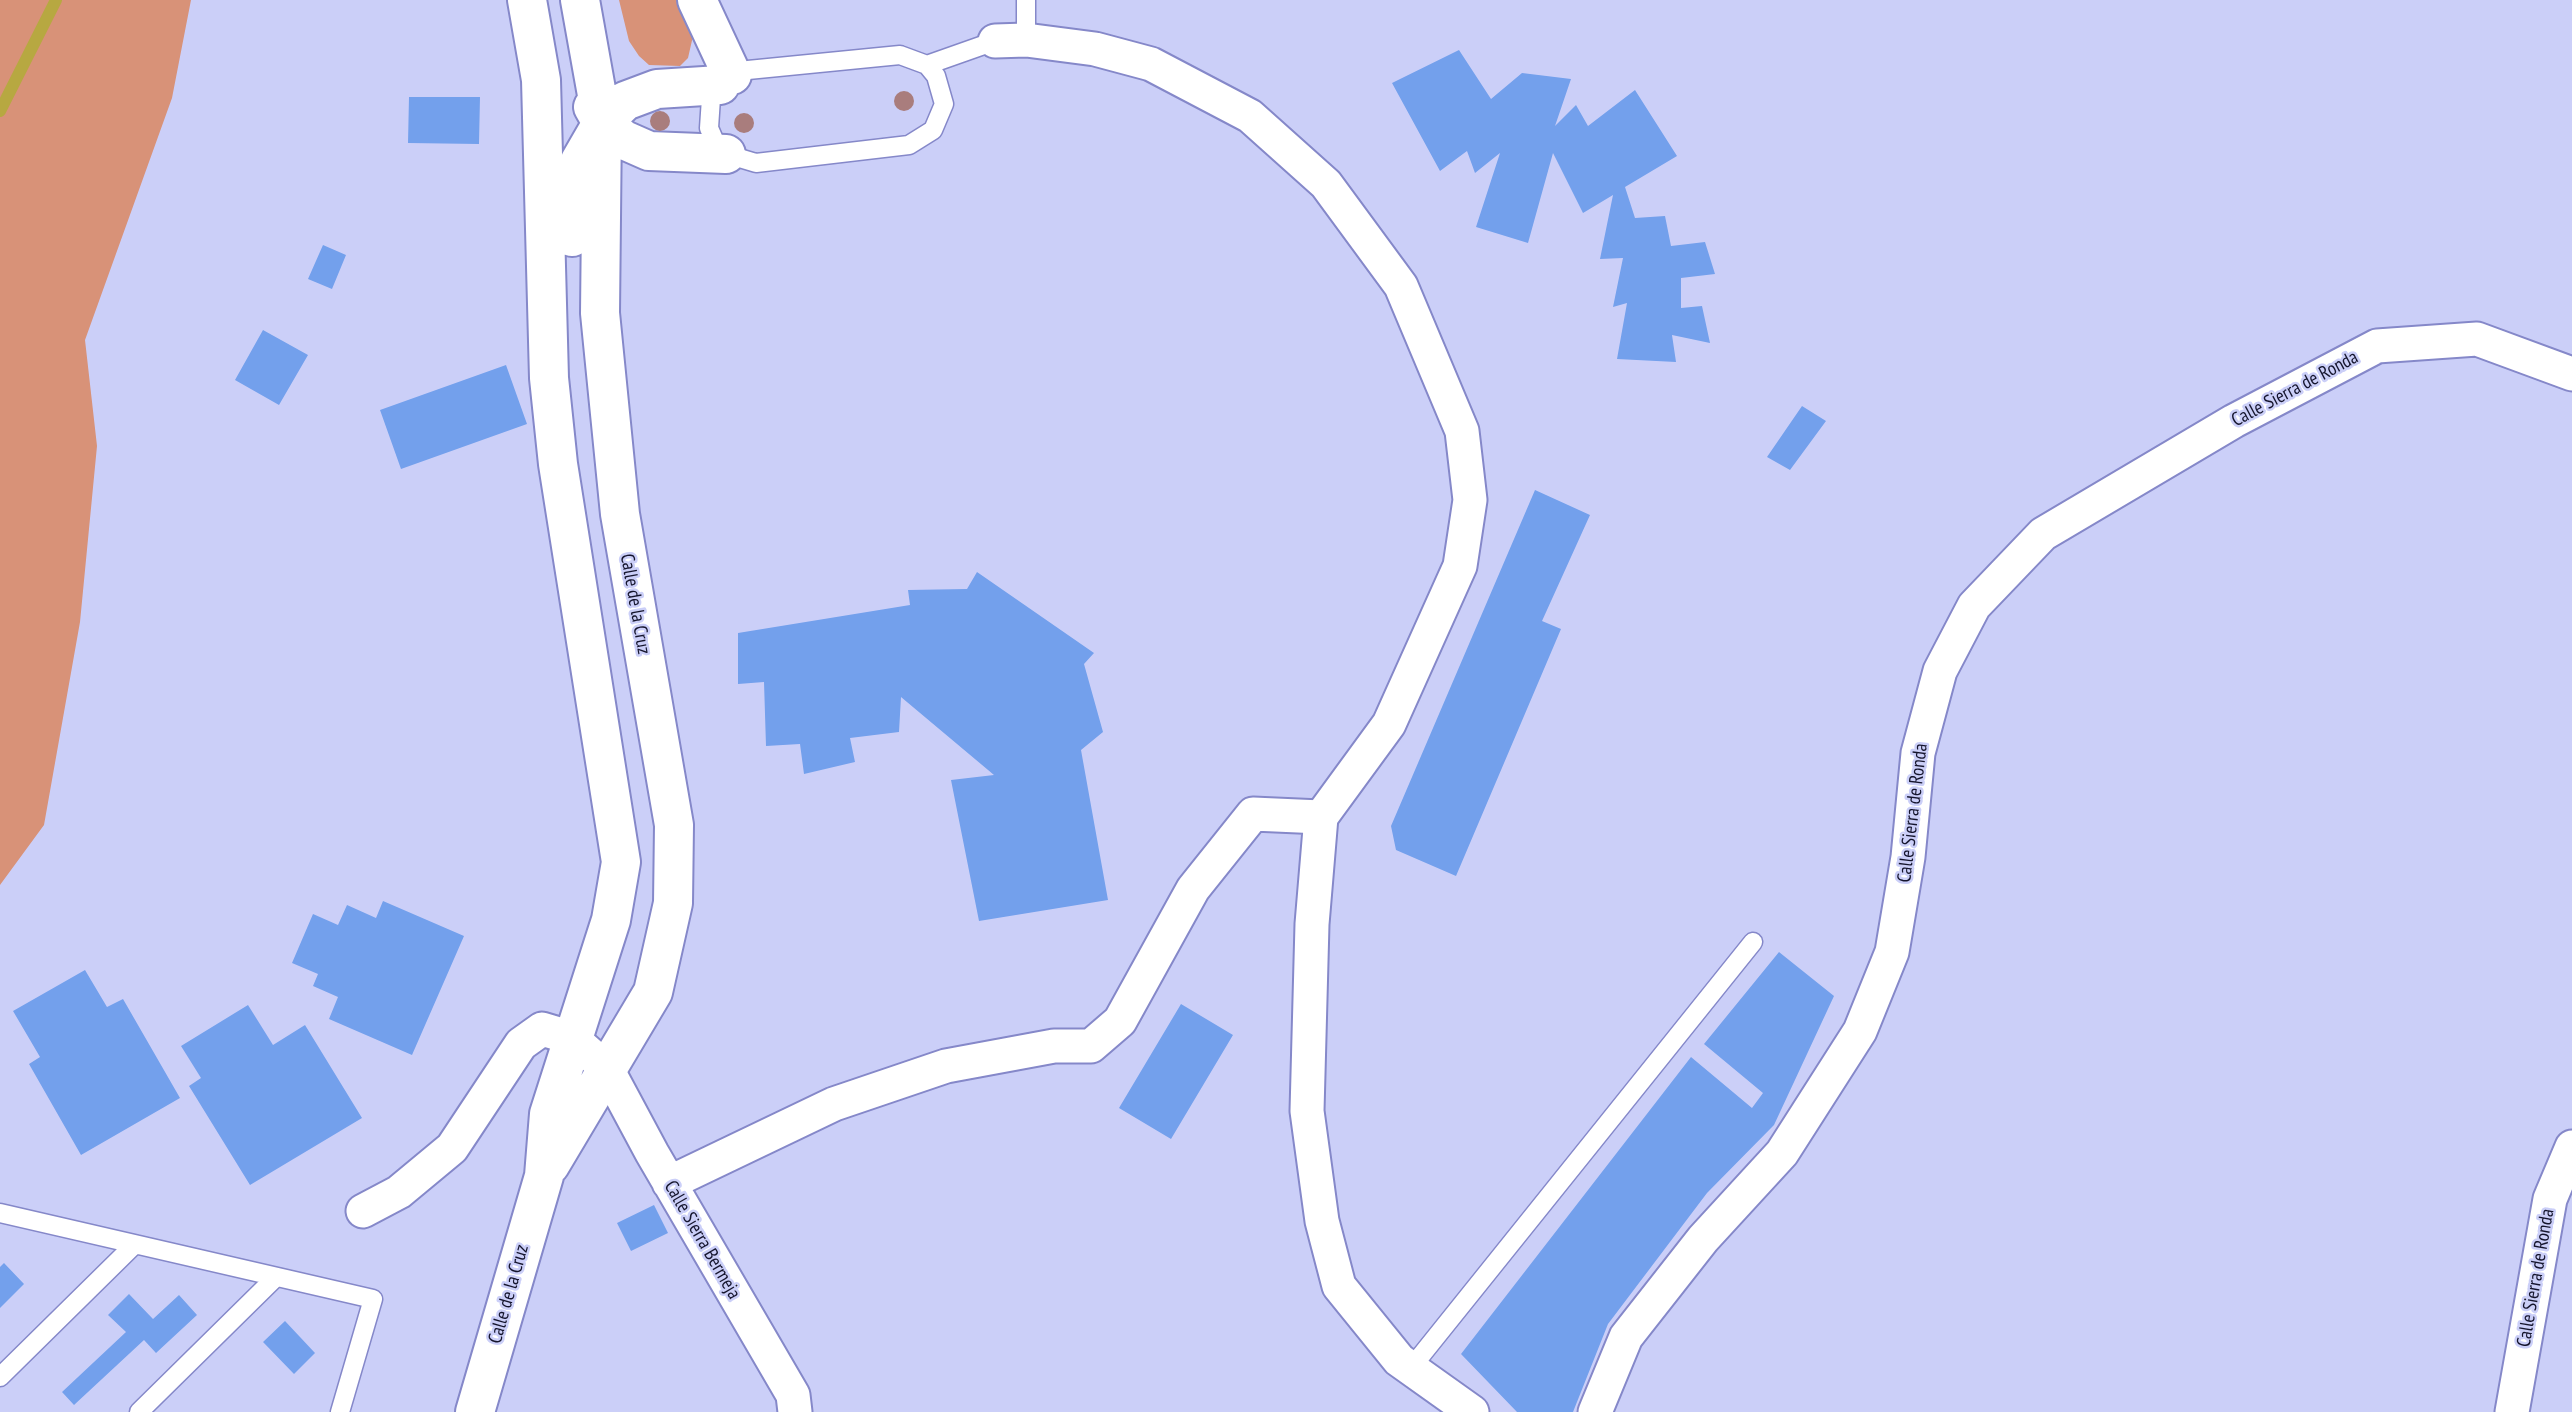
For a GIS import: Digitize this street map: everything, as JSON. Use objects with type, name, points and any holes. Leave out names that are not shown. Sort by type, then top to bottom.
[{"type":"street","name":"Calle de la Cruz","points":[[475,1412],[544,1176],[549,1114],[611,920],[621,862],[558,464],[548,321],[541,80],[527,0]]},
{"type":"street","points":[[556,0],[568,63],[602,123],[624,140],[649,151],[726,154]]},
{"type":"street","name":"Calle de la Cruz","points":[[544,1176],[653,992],[673,903],[674,825],[618,500],[600,313],[602,123],[580,0]]},
{"type":"street","points":[[548,321],[566,276],[572,239],[571,186],[580,161],[602,123],[625,102],[657,89],[726,80],[697,0]]},
{"type":"street","points":[[1010,40],[1095,48],[1151,64],[1250,116],[1326,184],[1401,286],[1462,431],[1470,500],[1460,566],[1390,724],[1321,817],[1312,925],[1307,1111],[1322,1221],[1339,1286],[1399,1360],[1472,1412]]},
{"type":"street","name":"Calle Sierra de Ronda","points":[[1595,1412],[1626,1337],[1703,1239],[1782,1153],[1860,1031],[1892,952],[1908,857],[1917,753],[1940,671],[1974,606],[2043,534],[2234,421],[2377,346],[2477,338],[2572,374]]},
{"type":"street","points":[[669,1183],[834,1104],[946,1066],[1054,1046],[1091,1046],[1120,1021],[1193,889],[1253,814],[1321,817]]},
{"type":"street","points":[[607,1069],[604,1011],[612,973],[611,920]]},
{"type":"street","points":[[363,1212],[399,1192],[452,1148],[521,1044],[542,1029],[572,1038]]},
{"type":"street","name":"Calle Sierra Bermeja","points":[[572,1038],[607,1069],[669,1183],[793,1395],[795,1412]]},
{"type":"street","name":"Calle Sierra de Ronda","points":[[2512,1412],[2550,1199],[2572,1147]]},
{"type":"lane","points":[[927,65],[1010,40],[1026,0]]},
{"type":"lane","points":[[900,55],[927,65],[936,76],[944,104],[936,124],[922,139],[909,145],[756,163],[726,154],[715,142],[709,128],[711,98],[726,80],[747,70],[900,55]]},
{"type":"lane","points":[[1410,1368],[1753,942]]},
{"type":"lane","points":[[0,1213],[373,1299],[340,1412]]},
{"type":"lane","points":[[0,1377],[135,1244]]},
{"type":"lane","points":[[139,1412],[276,1276]]},
{"type":"shaded area","points":[[0,0],[191,0],[172,98],[85,340],[97,446],[80,622],[44,825],[0,885]]},
{"type":"shaded area","points":[[619,0],[680,0],[693,36],[688,58],[680,66],[649,65],[629,41]]},
{"type":"building","points":[[1459,50],[1491,99],[1522,73],[1571,79],[1555,126],[1576,105],[1588,126],[1635,90],[1677,156],[1625,187],[1635,218],[1665,216],[1671,246],[1705,242],[1715,274],[1681,278],[1681,308],[1702,306],[1710,343],[1672,335],[1676,362],[1617,359],[1627,303],[1613,307],[1623,258],[1600,259],[1613,195],[1583,213],[1553,153],[1528,243],[1476,227],[1500,153],[1475,173],[1467,151],[1440,171],[1392,83]]},
{"type":"building","points":[[409,97],[480,97],[479,144],[408,143]]},
{"type":"building","points":[[323,245],[346,255],[332,289],[308,279]]},
{"type":"building","points":[[263,330],[308,355],[279,405],[235,380]]},
{"type":"building","points":[[506,365],[527,424],[401,469],[380,410]]},
{"type":"building","points":[[1802,406],[1826,421],[1790,470],[1767,457]]},
{"type":"building","points":[[1535,490],[1590,515],[1542,621],[1561,629],[1456,876],[1396,850],[1391,826]]},
{"type":"building","points":[[977,572],[1094,653],[1084,664],[1103,732],[1081,750],[1108,900],[979,921],[951,780],[994,775],[901,697],[899,732],[850,738],[855,762],[804,774],[800,744],[766,746],[764,682],[738,684],[738,633],[910,605],[908,590],[967,589]]},
{"type":"building","points":[[383,901],[464,936],[412,1055],[329,1019],[338,997],[313,986],[318,974],[292,963],[313,914],[338,925],[347,905],[376,918]]},
{"type":"building","points":[[1779,952],[1834,996],[1774,1125],[1707,1193],[1608,1324],[1573,1412],[1517,1412],[1461,1354],[1691,1057],[1752,1108],[1763,1093],[1704,1044]]},
{"type":"building","points":[[85,970],[107,1007],[123,999],[180,1098],[81,1155],[29,1064],[40,1057],[13,1011]]},
{"type":"building","points":[[1181,1004],[1233,1035],[1171,1139],[1119,1108]]},
{"type":"building","points":[[248,1005],[273,1045],[305,1025],[362,1118],[250,1185],[189,1086],[201,1078],[181,1046]]},
{"type":"building","points":[[654,1205],[668,1233],[631,1251],[617,1223]]},
{"type":"building","points":[[4,1263],[24,1284],[0,1308],[0,1267]]},
{"type":"building","points":[[129,1294],[153,1319],[179,1295],[197,1315],[156,1353],[144,1340],[74,1405],[62,1392],[126,1332],[108,1315]]},
{"type":"building","points":[[285,1321],[315,1353],[294,1374],[263,1342]]},
{"type":"waterway","points":[[0,111],[56,0]]}]
